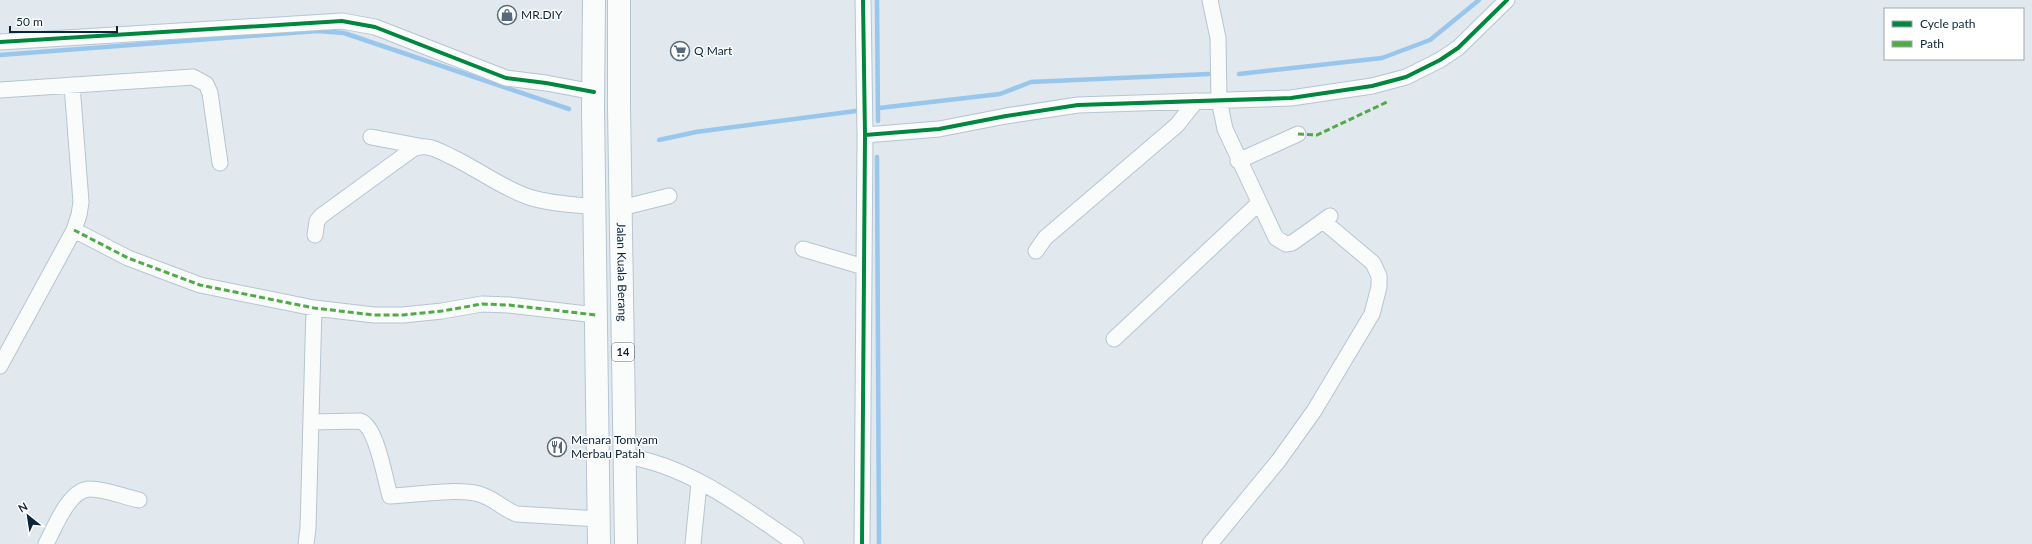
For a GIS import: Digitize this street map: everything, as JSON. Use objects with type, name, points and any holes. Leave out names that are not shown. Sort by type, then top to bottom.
[{"type":"highway","name":"14","points":[[594,0],[599,544]]},
{"type":"highway","name":"Jalan Kuala Berang","points":[[619,0],[626,544]]},
{"type":"street","points":[[862,544],[865,135],[863,0]]},
{"type":"street","points":[[1210,0],[1218,38],[1220,100],[1225,129],[1238,161],[1276,238],[1286,244],[1298,240],[1326,218],[1374,262],[1379,287],[1372,314],[1342,367],[1314,411],[1279,460],[1210,544]]},
{"type":"street","points":[[865,135],[939,129],[1006,116],[1078,105],[1291,98],[1372,86],[1406,77],[1424,69],[1458,48],[1507,0]]},
{"type":"street","points":[[0,42],[342,21],[375,27],[506,78],[546,83],[594,92]]},
{"type":"street","points":[[0,90],[193,77],[206,84],[210,93],[220,163]]},
{"type":"street","points":[[0,366],[74,230],[79,215],[81,202],[72,85]]},
{"type":"street","points":[[1036,251],[1045,238],[1178,126],[1196,101]]},
{"type":"street","points":[[1238,161],[1298,134]]},
{"type":"street","points":[[371,136],[433,148],[467,164],[525,196],[544,202],[595,207]]},
{"type":"street","points":[[314,236],[317,221],[321,216],[419,146]]},
{"type":"street","points":[[621,208],[669,196]]},
{"type":"street","points":[[1114,339],[1259,203]]},
{"type":"street","points":[[74,230],[128,258],[200,285],[314,308],[374,315],[403,315],[489,304],[596,315]]},
{"type":"street","points":[[803,249],[864,267]]},
{"type":"street","points":[[306,544],[308,528],[314,308]]},
{"type":"street","points":[[311,422],[360,421],[366,424],[372,434],[390,496],[469,493],[480,494],[502,506],[508,512],[517,514],[599,520]]},
{"type":"street","points":[[625,456],[646,459],[699,483],[753,514],[796,544]]},
{"type":"street","points":[[693,544],[699,483]]},
{"type":"street","points":[[46,544],[72,497],[80,491],[90,489],[139,500]]},
{"type":"waterway","points":[[877,0],[878,121]]},
{"type":"waterway","points":[[1239,74],[1382,58],[1430,40],[1479,0]]},
{"type":"waterway","points":[[0,55],[317,31],[344,33],[569,109]]},
{"type":"waterway","points":[[879,108],[1000,94],[1031,82],[1209,74]]},
{"type":"waterway","points":[[659,140],[696,132],[856,111]]},
{"type":"waterway","points":[[877,157],[879,544]]},
{"type":"marked path","points":[[1298,134],[1317,135],[1387,102]]},
{"type":"marked path","points":[[74,230],[128,258],[200,285],[314,308],[374,315],[403,315],[442,311],[482,304],[509,305],[596,315]]},
{"type":"cycle path","points":[[862,544],[865,135],[863,0]]},
{"type":"cycle path","points":[[865,135],[939,129],[1006,116],[1078,105],[1291,98],[1372,86],[1406,77],[1440,60],[1458,48],[1507,0]]},
{"type":"cycle path","points":[[0,42],[342,21],[375,27],[506,78],[546,83],[594,92]]},
{"type":"place","name":"MR.DIY","points":[[507,15]]},
{"type":"place","name":"Q Mart","points":[[680,51]]},
{"type":"place","name":"Menara Tomyam Merbau Patah","points":[[557,447]]}]
